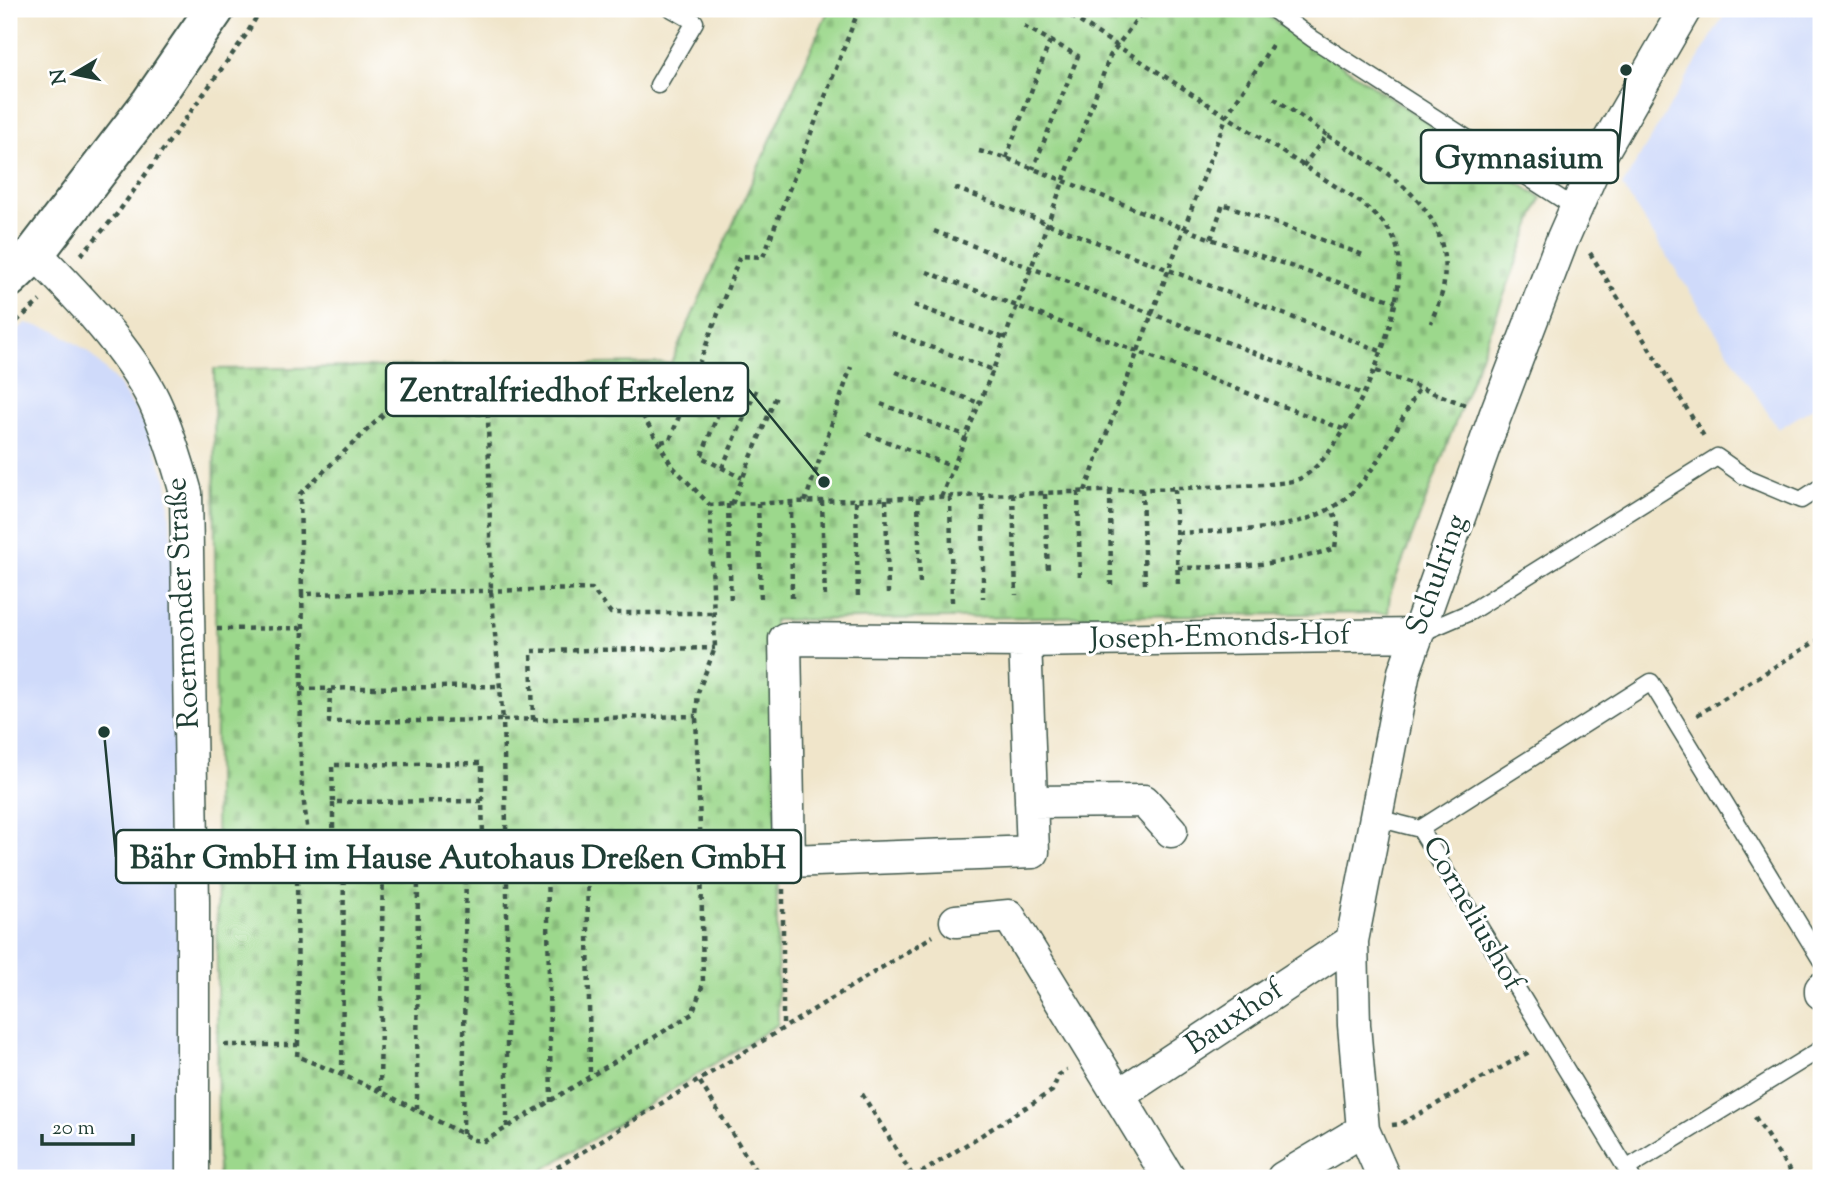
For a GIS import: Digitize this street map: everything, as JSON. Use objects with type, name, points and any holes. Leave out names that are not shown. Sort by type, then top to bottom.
[{"type":"main road","name":"Roermonder Straße","points":[[22,266],[151,102],[215,9]]},
{"type":"street","name":"Schulring","points":[[1384,1178],[1363,1130],[1354,1026],[1352,941],[1404,672],[1495,416],[1563,238],[1596,163],[1685,9]]},
{"type":"street","name":"Roermonder Straße","points":[[22,266],[81,301],[133,368],[153,398],[169,437],[186,493],[193,1178]]},
{"type":"street","name":"Joseph-Emonds-Hof","points":[[789,861],[785,639],[1025,641],[1416,635]]},
{"type":"street","points":[[789,861],[1033,852],[1025,641]]},
{"type":"street","points":[[1031,802],[1144,801],[1171,831]]},
{"type":"street","points":[[956,921],[1009,916],[1169,1178]]},
{"type":"street","name":"Bauxhof","points":[[1119,1095],[1352,941]]},
{"type":"street","points":[[1283,1178],[1363,1130]]},
{"type":"lane","points":[[658,85],[695,22],[672,9]]},
{"type":"lane","points":[[1272,9],[1313,39],[1577,209]]},
{"type":"lane","points":[[1416,635],[1470,612],[1717,457],[1744,476],[1801,500],[1821,487]]},
{"type":"lane","name":"Corneliushof","points":[[1821,960],[1651,682],[1420,829],[1629,1173],[1821,1049]]},
{"type":"lane","points":[[1377,818],[1420,829]]},
{"type":"path","points":[[661,442],[670,440],[740,256],[763,257],[859,9]]},
{"type":"path","points":[[965,9],[969,12],[981,9]]},
{"type":"path","points":[[710,505],[1264,485],[1300,479],[1322,460],[1376,371],[1382,352],[1396,302],[1399,253],[1388,226],[1360,202],[1060,9]]},
{"type":"path","points":[[941,498],[993,370],[1029,266],[1110,56],[1144,9]]},
{"type":"path","points":[[1024,26],[1078,56],[1033,169]]},
{"type":"path","points":[[1006,158],[1050,41]]},
{"type":"path","points":[[1086,491],[1227,115],[1274,42]]},
{"type":"path","points":[[1274,98],[1403,183],[1436,223],[1445,257],[1444,285],[1431,323]]},
{"type":"path","points":[[1303,166],[1327,135]]},
{"type":"path","points":[[979,151],[1006,158],[1211,239],[1396,302]]},
{"type":"path","points":[[955,188],[1382,352]]},
{"type":"path","points":[[1211,239],[1223,204],[1366,256]]},
{"type":"path","points":[[934,231],[1363,394]]},
{"type":"path","points":[[1563,238],[1593,254],[1717,457]]},
{"type":"path","points":[[927,272],[1137,354],[1343,429]]},
{"type":"path","points":[[914,305],[1004,338]]},
{"type":"path","points":[[892,333],[993,370]]},
{"type":"path","points":[[805,502],[851,367]]},
{"type":"path","points":[[1376,371],[1495,416]]},
{"type":"path","points":[[896,372],[979,403]]},
{"type":"path","points":[[733,376],[701,457],[742,478]]},
{"type":"path","points":[[1178,533],[1277,527],[1332,509],[1360,484],[1420,387]]},
{"type":"path","points":[[722,468],[757,388]]},
{"type":"path","points":[[731,604],[730,504],[777,394]]},
{"type":"path","points":[[881,404],[967,436]]},
{"type":"path","points":[[639,409],[661,442],[672,466],[710,505],[715,648],[698,692],[696,716],[703,984],[692,1014],[485,1141],[463,1133],[380,1091],[297,1056],[297,863],[309,841],[302,788],[300,494],[388,410],[488,414],[639,409]]},
{"type":"path","points":[[488,414],[491,591],[503,686],[507,860],[507,1127]]},
{"type":"path","points":[[867,434],[954,467]]},
{"type":"path","points":[[1142,489],[1145,584]]},
{"type":"path","points":[[1175,489],[1178,586]]},
{"type":"path","points":[[1110,491],[1111,586]]},
{"type":"path","points":[[1078,492],[1080,581]]},
{"type":"path","points":[[1013,494],[1016,595]]},
{"type":"path","points":[[1045,494],[1048,572]]},
{"type":"path","points":[[983,496],[983,598]]},
{"type":"path","points":[[950,497],[952,601]]},
{"type":"path","points":[[918,498],[920,588]]},
{"type":"path","points":[[886,499],[888,594]]},
{"type":"path","points":[[856,500],[858,599]]},
{"type":"path","points":[[822,501],[825,599]]},
{"type":"path","points":[[758,503],[761,601]]},
{"type":"path","points":[[791,503],[792,599]]},
{"type":"path","points":[[1178,568],[1257,567],[1309,557],[1335,548],[1338,524],[1332,509]]},
{"type":"path","points":[[302,594],[592,589],[611,613],[715,613]]},
{"type":"path","points":[[189,629],[303,628]]},
{"type":"path","points":[[1678,726],[1821,638]]},
{"type":"path","points":[[533,720],[531,651],[715,648]]},
{"type":"path","points":[[301,689],[503,686]]},
{"type":"path","points":[[330,689],[329,722],[696,716]]},
{"type":"path","points":[[333,838],[332,765],[482,763],[483,834],[507,860]]},
{"type":"path","points":[[332,802],[482,800]]},
{"type":"path","points":[[309,841],[483,834]]},
{"type":"path","points":[[297,863],[383,859],[507,860],[701,855]]},
{"type":"path","points":[[587,857],[590,1077]]},
{"type":"path","points":[[463,1133],[466,858]]},
{"type":"path","points":[[547,858],[551,1102]]},
{"type":"path","points":[[380,1091],[383,859]]},
{"type":"path","points":[[417,1110],[418,859]]},
{"type":"path","points":[[342,1075],[344,861]]},
{"type":"path","points":[[783,1029],[783,876],[789,861]]},
{"type":"path","points":[[540,1178],[700,1082],[956,921]]},
{"type":"path","points":[[1363,1130],[1401,1124],[1548,1041]]},
{"type":"path","points":[[223,1045],[298,1045]]},
{"type":"path","points":[[862,1094],[913,1178],[1052,1091],[1059,1075],[1093,1053]]},
{"type":"path","points":[[700,1082],[760,1178]]},
{"type":"path","points":[[1743,1097],[1794,1178]]},
{"type":"path","points":[[1810,1178],[1821,1172]]},
{"type":"shaded area","points":[[1728,9],[1821,9],[1821,403],[1778,429],[1622,186]]},
{"type":"shaded area","points":[[26,323],[56,331],[89,352],[119,385],[147,427],[167,481],[178,615],[186,1178],[9,1178],[9,336]]},
{"type":"green space","points":[[829,9],[1257,9],[1541,198],[1390,594],[1388,613],[774,620],[778,1024],[530,1178],[218,1178],[214,369],[671,363]]},
{"type":"place","name":"Gymnasium","points":[[1626,70]]},
{"type":"place","name":"Zentralfriedhof Erkelenz","points":[[824,482]]},
{"type":"place","name":"Bähr GmbH im Hause Autohaus Dreßen GmbH","points":[[104,732]]}]
